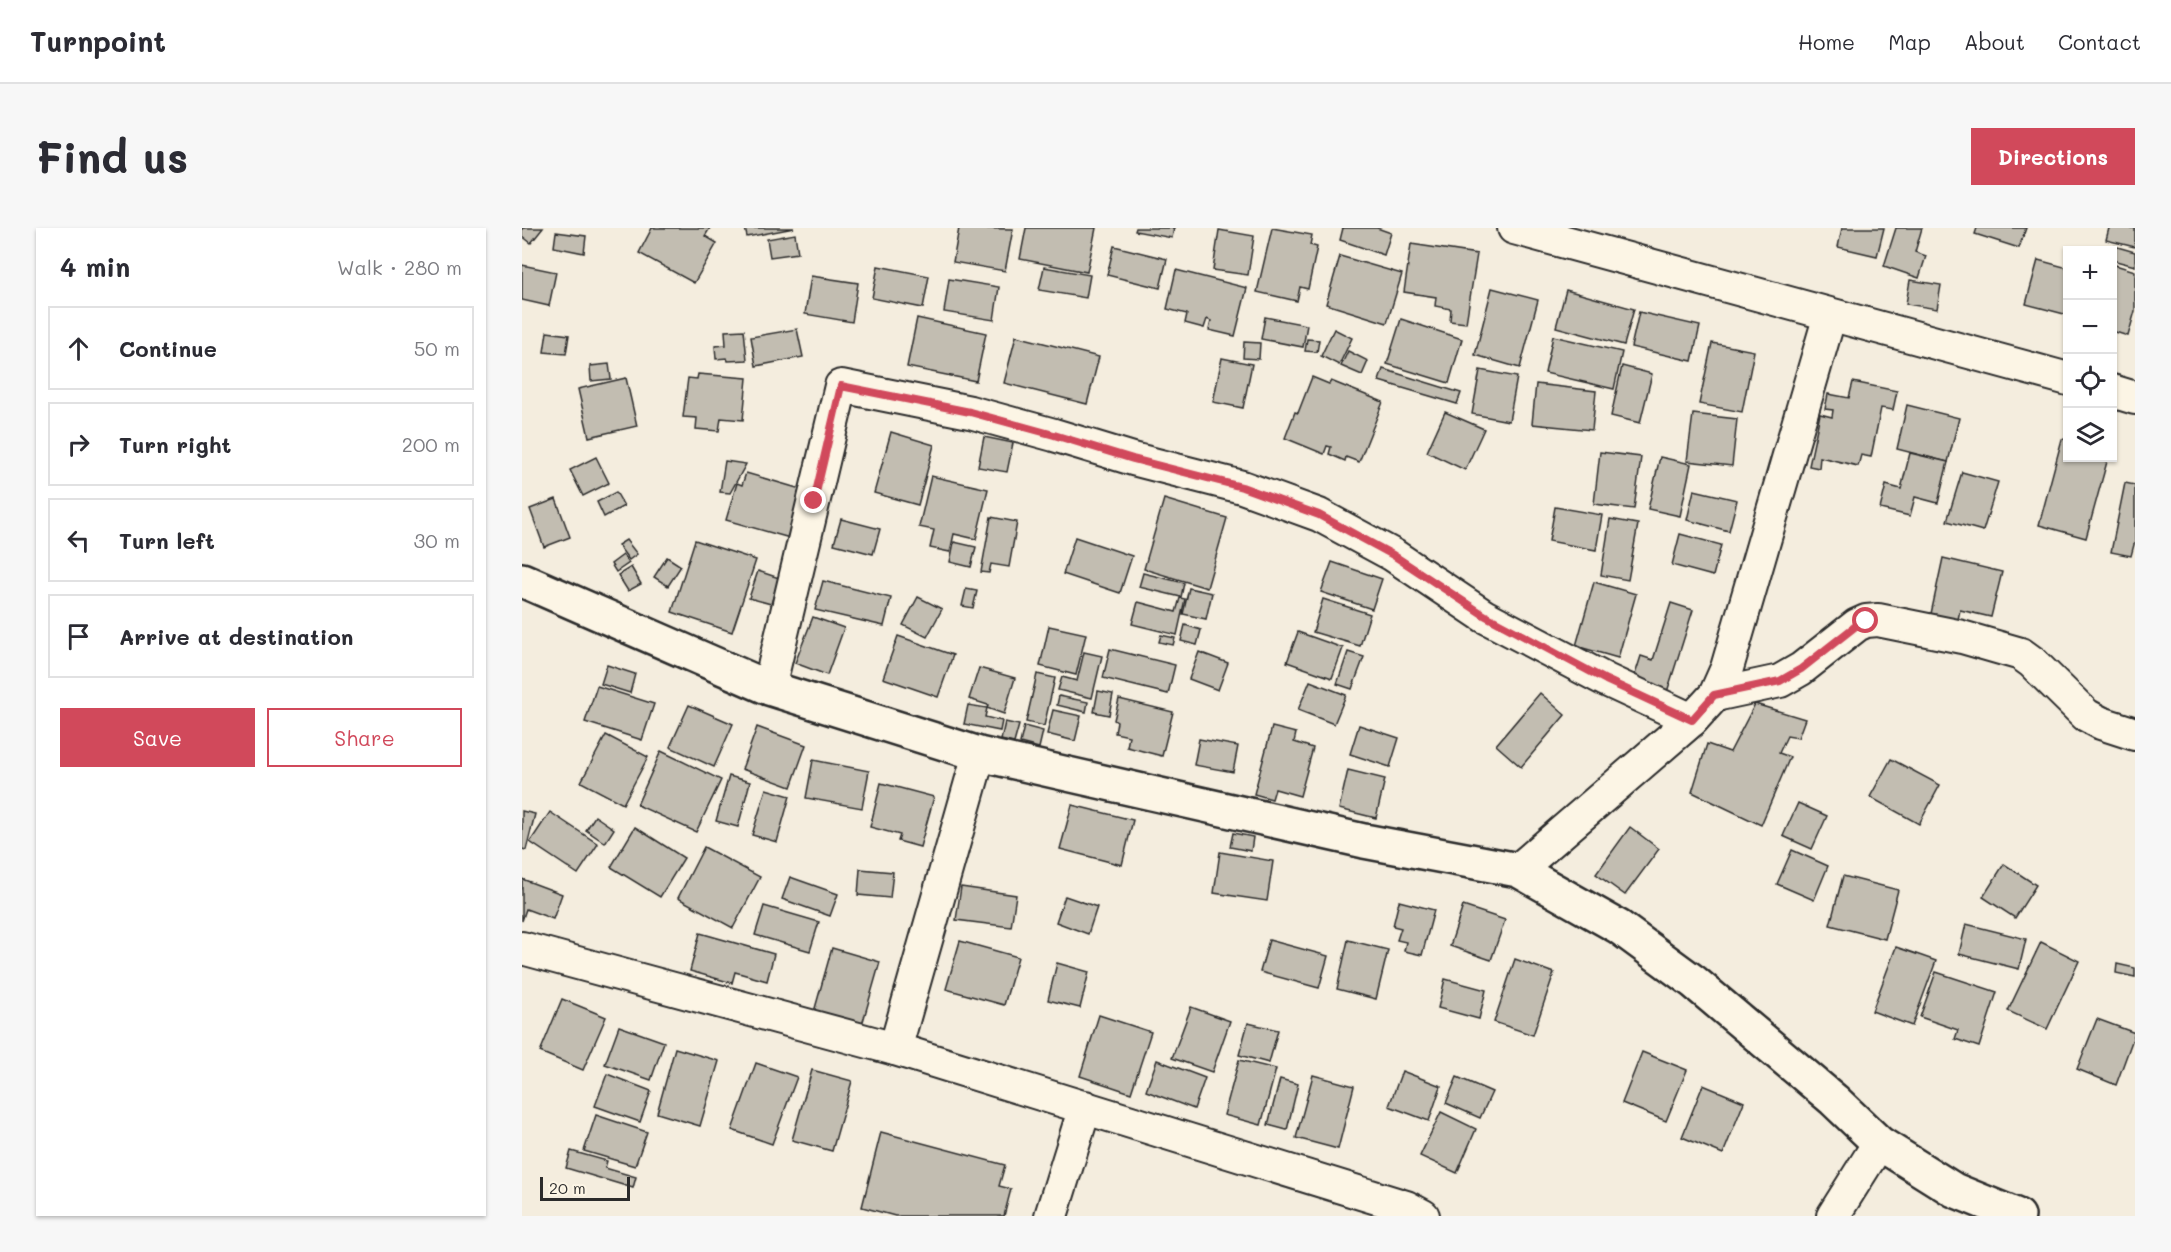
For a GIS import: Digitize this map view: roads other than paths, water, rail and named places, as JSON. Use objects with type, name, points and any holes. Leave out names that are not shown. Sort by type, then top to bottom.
[{"type":"street","points":[[1514,228],[2063,379]]},
{"type":"street","points":[[1518,870],[1692,720],[1714,695],[1727,668],[1830,315]]},
{"type":"street","points":[[769,688],[841,386],[970,412],[1133,459],[1242,487],[1319,515],[1393,555],[1484,615],[1606,680],[1692,720]]},
{"type":"street","points":[[2117,393],[2135,398]]},
{"type":"street","points":[[522,580],[769,688],[979,754],[1364,841],[1518,870],[1619,927],[1694,982],[1834,1100],[1879,1143],[1954,1190],[2018,1216]]},
{"type":"street","points":[[1714,695],[1780,681],[1801,669],[1857,625],[1866,621],[1878,620],[1962,637],[2021,654],[2086,715],[2101,723],[2135,734]]},
{"type":"street","points":[[895,1049],[979,754]]},
{"type":"street","points":[[522,948],[895,1049],[1406,1207],[1423,1216]]},
{"type":"street","points":[[1051,1216],[1085,1107]]},
{"type":"street","points":[[1833,1216],[1879,1143]]}]
